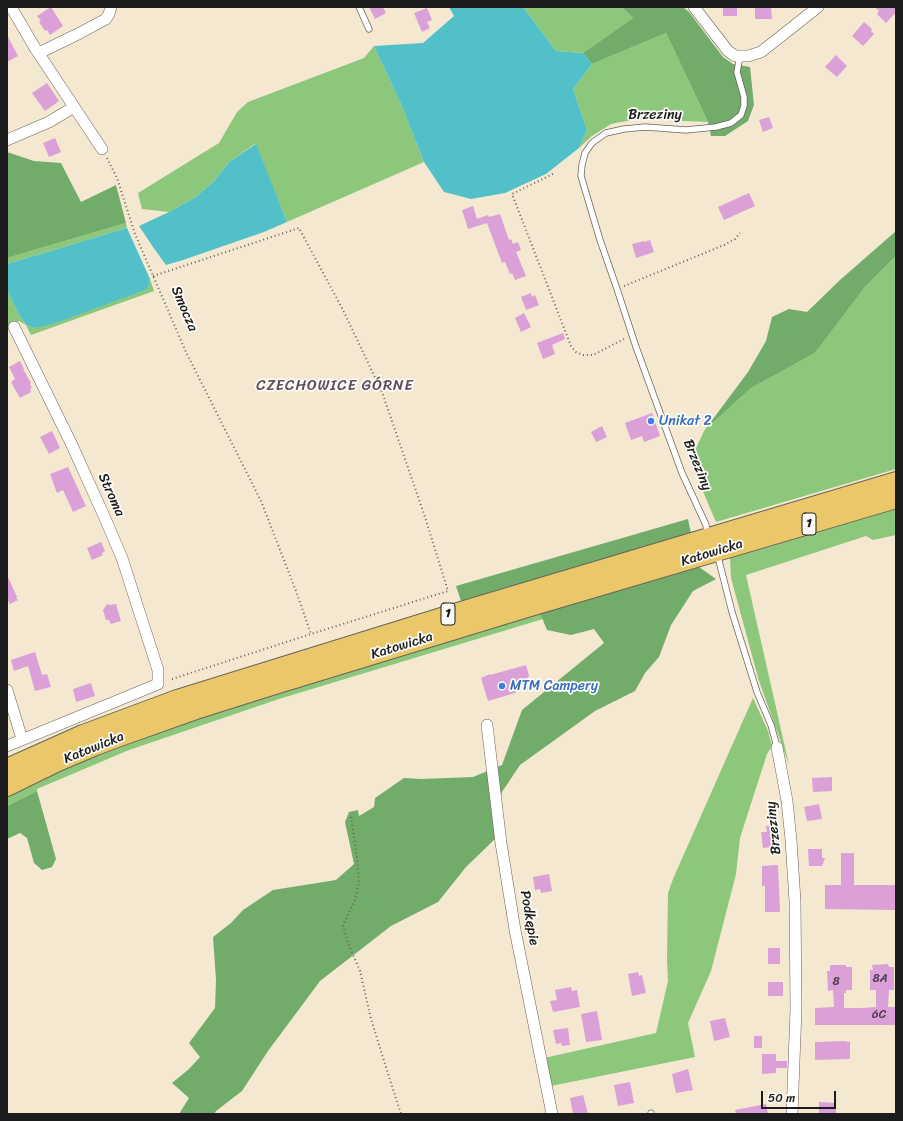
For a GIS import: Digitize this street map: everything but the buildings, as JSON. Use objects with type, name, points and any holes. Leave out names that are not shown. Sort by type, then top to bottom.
[{"type":"main road","name":"Katowicka","points":[[7,768],[83,734],[177,699],[447,615],[896,481]]},
{"type":"main road","name":"Katowicka","points":[[7,787],[58,762],[96,746],[196,710],[896,499]]},
{"type":"street","points":[[11,7],[39,53],[102,149]]},
{"type":"street","points":[[39,53],[106,19],[111,7]]},
{"type":"street","points":[[694,7],[728,51],[735,56],[748,56],[761,52],[818,7]]},
{"type":"street","points":[[7,140],[49,122],[74,107]]},
{"type":"street","name":"Stroma","points":[[14,327],[71,443],[122,558],[158,670],[158,684]]},
{"type":"street","points":[[7,746],[158,684]]},
{"type":"street","points":[[7,690],[22,740]]},
{"type":"street","name":"Podkępie","points":[[487,725],[501,842],[515,930],[552,1114]]},
{"type":"street","name":"Brzeziny","points":[[777,747],[787,801],[795,901],[796,1009],[792,1114]]},
{"type":"lane","points":[[359,7],[369,29]]},
{"type":"lane","name":"Brzeziny","points":[[706,538],[706,525],[682,473],[632,335],[600,240],[581,176],[585,154],[592,143],[606,133],[624,129],[645,127],[686,130],[716,127],[731,123],[740,115],[744,106],[744,97],[738,72],[740,56]]},
{"type":"lane","name":"Brzeziny","points":[[723,550],[718,557],[732,612],[757,692],[771,725],[777,747]]},
{"type":"path","name":"Smocza","points":[[102,149],[118,178],[135,234],[186,352],[262,501],[311,634]]},
{"type":"path","points":[[553,174],[512,194],[571,346],[576,352],[583,355],[593,355],[632,335]]},
{"type":"path","points":[[153,276],[299,228],[343,310],[382,392],[425,517],[448,592],[311,634],[158,684]]},
{"type":"path","points":[[617,289],[724,245],[735,239],[740,233]]},
{"type":"path","points":[[351,817],[357,858],[358,882],[355,900],[343,925],[348,942],[360,971],[371,1019],[401,1114]]},
{"type":"green space","points":[[523,7],[622,7],[633,18],[583,53],[556,51]]},
{"type":"green space","points":[[622,7],[683,7],[689,12],[723,57],[733,64],[750,67],[754,105],[748,121],[725,136],[711,136],[708,122],[666,33],[592,64],[583,53],[633,18]]},
{"type":"green space","points":[[666,33],[708,122],[637,119],[611,124],[592,136],[579,148],[587,130],[573,89],[592,64]]},
{"type":"green space","points":[[374,46],[401,104],[424,162],[287,222],[255,144],[229,162],[214,181],[196,197],[169,212],[142,209],[138,193],[219,143],[237,112],[248,102],[364,58]]},
{"type":"green space","points":[[7,152],[34,161],[61,163],[81,202],[116,185],[126,223],[7,258]]},
{"type":"green space","points":[[126,223],[127,228],[7,264],[7,258]]},
{"type":"green space","points":[[896,231],[896,256],[865,287],[815,353],[751,388],[704,431],[748,372],[766,341],[772,317],[789,309],[807,312],[840,280]]},
{"type":"green space","points":[[896,256],[896,469],[716,522],[690,461],[704,431],[751,388],[815,353],[865,287]]},
{"type":"green space","points":[[150,279],[154,291],[31,335],[26,325],[34,328],[148,289]]},
{"type":"green space","points":[[7,290],[18,313],[26,325],[19,321],[9,326],[7,321]]},
{"type":"green space","points":[[896,508],[896,535],[873,540],[866,536],[746,575],[789,765],[759,681],[731,578],[730,557]]},
{"type":"green space","points":[[688,519],[691,533],[461,601],[456,586]]},
{"type":"green space","points":[[699,567],[716,579],[693,591],[671,625],[659,657],[645,673],[635,691],[595,711],[520,765],[502,792],[493,824],[498,836],[466,867],[438,902],[391,926],[320,981],[268,1051],[242,1091],[214,1114],[179,1114],[189,1098],[172,1083],[189,1069],[200,1057],[189,1043],[215,1008],[216,980],[213,937],[231,923],[243,910],[273,890],[336,880],[354,864],[345,822],[349,812],[358,810],[359,816],[374,807],[375,798],[404,778],[421,779],[473,777],[502,765],[522,710],[604,643],[594,629],[571,635],[547,630],[540,613]]},
{"type":"green space","points":[[542,612],[543,619],[279,699],[129,750],[37,789],[37,791],[7,806],[7,796],[38,780],[142,737],[269,694]]},
{"type":"green space","points":[[753,698],[768,731],[772,746],[767,754],[740,838],[736,874],[711,971],[688,1023],[695,1057],[551,1086],[544,1058],[656,1033],[668,981],[668,893]]},
{"type":"green space","points":[[37,791],[56,859],[52,867],[42,870],[34,863],[27,838],[20,833],[7,839],[7,806]]},
{"type":"water","points":[[449,7],[523,7],[556,51],[583,53],[592,64],[573,89],[587,130],[579,148],[546,174],[505,193],[471,199],[444,192],[424,162],[401,104],[374,46],[423,43],[454,16]]},
{"type":"water","points":[[256,144],[287,222],[264,232],[166,265],[139,226],[196,197],[214,181],[229,162]]},
{"type":"water","points":[[127,228],[150,279],[148,289],[53,324],[34,328],[26,325],[18,313],[7,290],[7,264]]},
{"type":"place","name":"Unikat 2","points":[[651,421]]},
{"type":"place","name":"MTM Campery","points":[[502,686]]},
{"type":"district","name":"CZECHOWICE GÓRNE","points":[[335,386]]}]
